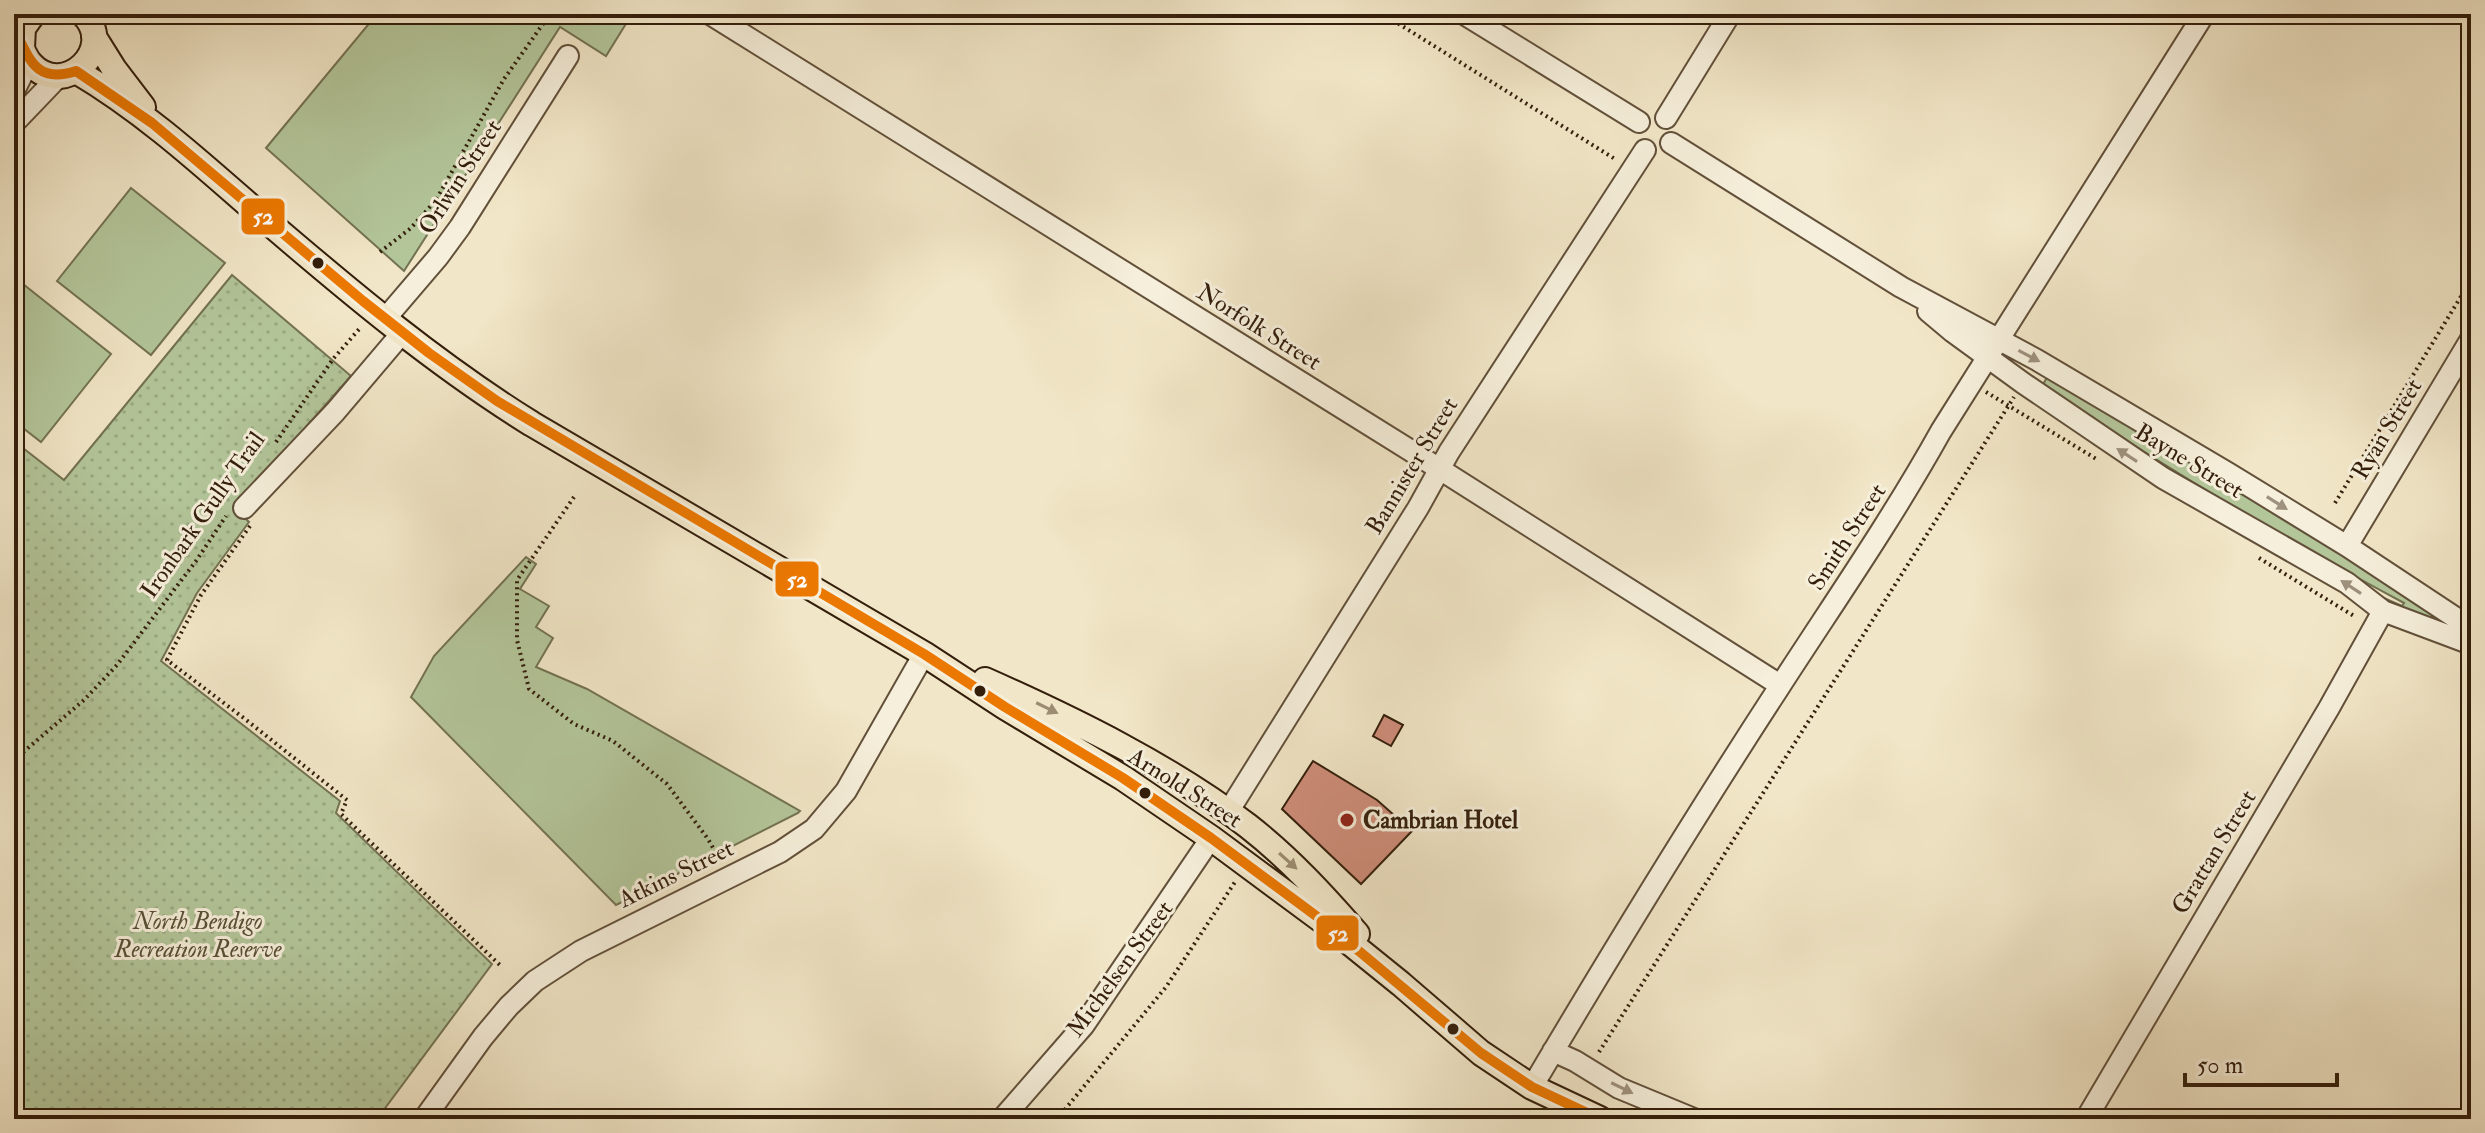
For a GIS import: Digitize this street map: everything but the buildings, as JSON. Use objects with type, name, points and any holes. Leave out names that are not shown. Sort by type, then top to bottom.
[{"type":"main road","points":[[21,45],[23,28],[33,14]]},
{"type":"main road","points":[[67,74],[90,57],[91,24]]},
{"type":"main road","name":"Arnold Street","points":[[91,24],[114,69],[160,127]]},
{"type":"main road","name":"Arnold Street","points":[[21,45],[40,71],[67,74],[160,127],[388,321],[470,384],[532,424],[924,654],[1123,778],[1271,882],[1401,984],[1481,1053],[1532,1087],[1600,1119]]},
{"type":"main road","name":"Arnold Street","points":[[924,654],[1071,720],[1150,763],[1228,812],[1301,873],[1401,984]]},
{"type":"main road","name":"Michelsen Street","points":[[1211,838],[1228,812]]},
{"type":"street","name":"Norfolk Street","points":[[710,14],[1780,685]]},
{"type":"street","points":[[1666,118],[1730,14]]},
{"type":"street","name":"Smith Street","points":[[1532,1087],[1780,685],[1906,493],[1941,431],[2204,14]]},
{"type":"street","points":[[1472,16],[1639,122]]},
{"type":"street","points":[[14,91],[22,75],[21,45]]},
{"type":"street","name":"Orlwin Street","points":[[242,514],[328,420],[388,321],[460,227],[568,56]]},
{"type":"street","points":[[14,123],[67,74]]},
{"type":"street","points":[[1652,114],[1666,118],[1674,132],[1671,143],[1660,152],[1645,150],[1636,139],[1639,122],[1652,114]]},
{"type":"street","name":"Bayne Street","points":[[1671,143],[1901,287],[1953,332],[2101,397],[2347,546],[2471,628]]},
{"type":"street","name":"Bannister Street","points":[[1228,812],[1418,508],[1439,469],[1645,150]]},
{"type":"street","name":"Ryan Street","points":[[2347,546],[2471,339]]},
{"type":"street","name":"Bayne Street","points":[[1994,349],[2128,456],[2347,583],[2383,611],[2471,644]]},
{"type":"street","name":"Grattan Street","points":[[2086,1119],[2383,611]]},
{"type":"street","name":"Atkins Street","points":[[424,1119],[483,1037],[535,981],[581,951],[797,842],[826,818],[846,791],[924,654]]},
{"type":"street","name":"Michelsen Street","points":[[1002,1119],[1084,1025],[1211,838]]},
{"type":"street","points":[[1553,1051],[1619,1088],[1694,1119]]},
{"type":"path","points":[[380,252],[411,228],[436,200],[504,79],[550,14]]},
{"type":"path","points":[[1383,14],[1619,162]]},
{"type":"path","points":[[2335,503],[2471,280]]},
{"type":"path","name":"Ironbark Gully Trail","points":[[273,447],[333,359],[388,321]]},
{"type":"path","points":[[1594,1061],[2020,388]]},
{"type":"path","points":[[574,497],[517,580],[517,640],[529,689],[574,724],[613,741],[667,784],[708,839],[730,877]]},
{"type":"path","points":[[242,514],[167,660],[347,800],[341,814],[502,967]]},
{"type":"path","name":"Ironbark Gully Trail","points":[[14,760],[84,700],[117,665],[196,561],[242,514]]},
{"type":"path","points":[[1057,1119],[1166,987],[1238,876]]},
{"type":"green space","points":[[377,14],[632,14],[606,56],[560,27],[404,271],[266,148]]},
{"type":"green space","points":[[131,188],[225,263],[151,355],[57,281]]},
{"type":"green space","name":"North Bendigo Recreation Reserve","points":[[232,275],[351,376],[234,508],[249,522],[197,593],[161,661],[340,801],[336,813],[492,964],[377,1119],[14,1119],[14,441],[64,480]]},
{"type":"green space","points":[[23,284],[111,354],[41,442],[14,421],[14,295]]},
{"type":"green space","points":[[2048,376],[2435,611],[2430,621],[2380,602],[2382,597],[2402,606],[2404,603],[2266,526],[2086,415],[2042,386]]},
{"type":"green space","points":[[526,557],[536,564],[520,589],[549,606],[536,627],[553,638],[536,667],[587,689],[800,811],[616,905],[411,697],[434,656]]},
{"type":"transit line","name":"52","points":[[14,29],[30,59],[43,72],[63,74],[76,71],[152,123],[363,301],[497,401],[924,654],[1123,778],[1323,921],[1481,1053],[1532,1087],[1600,1119]]},
{"type":"place","name":"Cambrian Hotel","points":[[1347,820]]}]
